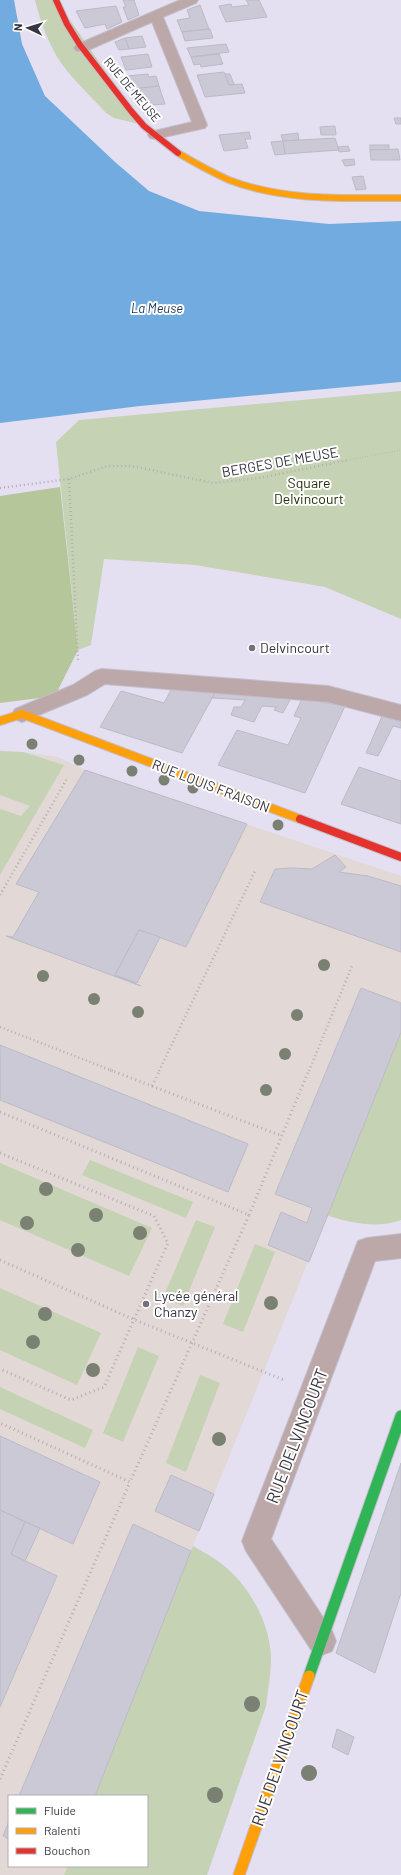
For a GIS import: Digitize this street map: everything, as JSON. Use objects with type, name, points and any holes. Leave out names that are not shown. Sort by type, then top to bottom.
[{"type":"street","name":"RUE DE MEUSE","points":[[56,0],[61,14],[81,48],[143,125],[180,155],[212,173],[241,184],[272,192],[315,198],[401,198]]},
{"type":"street","points":[[81,48],[191,0]]},
{"type":"street","points":[[155,135],[200,125],[156,16]]},
{"type":"street","points":[[0,721],[22,714],[80,690],[102,676],[328,694],[401,713]]},
{"type":"street","name":"RUE LOUIS FRAISON","points":[[22,714],[401,857]]},
{"type":"street","name":"RUE DELVINCOURT","points":[[322,1641],[256,1542],[367,1250],[401,1246]]},
{"type":"street","name":"RUE DELVINCOURT","points":[[239,1875],[401,1416]]},
{"type":"path","name":"BERGES DE MEUSE","points":[[0,488],[69,479],[107,466],[132,466],[213,483],[259,478],[401,450]]},
{"type":"path","points":[[69,479],[80,690]]},
{"type":"path","points":[[0,895],[68,777]]},
{"type":"path","points":[[152,1086],[256,869]]},
{"type":"path","points":[[0,1779],[191,1342],[249,1215],[352,966]]},
{"type":"path","points":[[0,1027],[282,1136]]},
{"type":"path","points":[[0,1112],[249,1215]]},
{"type":"path","points":[[0,1153],[154,1216],[168,1243],[104,1387],[71,1400],[0,1369]]},
{"type":"path","points":[[0,1260],[135,1320],[314,1392]]},
{"type":"path","points":[[0,1423],[130,1482]]},
{"type":"shaded area","name":"Lycée général Chanzy","points":[[0,751],[23,752],[58,757],[85,770],[401,876],[401,1220],[370,1224],[342,1220],[327,1215],[193,1546],[213,1558],[231,1572],[246,1590],[259,1612],[267,1633],[271,1655],[270,1678],[266,1706],[207,1875],[0,1875]]},
{"type":"green space","points":[[35,0],[56,0],[143,125],[114,118],[105,112],[71,76],[61,63],[49,41],[39,16]]},
{"type":"green space","name":"Square Delvincourt","points":[[401,391],[401,619],[325,587],[195,565],[104,559],[91,645],[78,650],[56,442],[79,420]]},
{"type":"green space","points":[[60,487],[78,650],[55,696],[0,703],[0,496]]},
{"type":"green space","points":[[0,751],[23,752],[64,765],[0,875],[0,809],[21,816],[30,806],[0,795]]},
{"type":"green space","points":[[401,1032],[401,1220],[383,1224],[364,1224],[327,1215]]},
{"type":"green space","points":[[90,1160],[193,1202],[186,1218],[82,1175]]},
{"type":"green space","points":[[0,1163],[152,1228],[129,1276],[0,1220]]},
{"type":"green space","points":[[196,1220],[215,1227],[183,1306],[163,1298]]},
{"type":"green space","points":[[255,1244],[275,1252],[243,1332],[223,1324]]},
{"type":"green space","points":[[0,1288],[101,1333],[77,1385],[0,1350]]},
{"type":"green space","points":[[138,1347],[159,1356],[123,1442],[103,1433]]},
{"type":"green space","points":[[200,1375],[220,1383],[186,1472],[166,1463]]},
{"type":"green space","points":[[0,1387],[93,1430],[85,1448],[0,1409]]},
{"type":"green space","points":[[193,1546],[222,1564],[239,1580],[253,1600],[264,1622],[270,1645],[271,1657],[266,1706],[207,1875],[64,1875],[68,1867],[148,1867],[148,1795],[95,1795]]},
{"type":"water","name":"La Meuse","points":[[0,0],[14,0],[22,44],[45,96],[115,162],[149,191],[199,211],[329,224],[401,221],[401,382],[140,406],[0,423]]},
{"type":"building","points":[[123,0],[134,0],[139,15],[128,20],[123,7],[126,7]]},
{"type":"building","points":[[246,0],[259,0],[267,17],[226,22],[219,6],[231,4],[232,7],[249,5]]},
{"type":"building","points":[[200,5],[209,29],[182,32],[177,20],[190,18],[187,10]]},
{"type":"building","points":[[116,6],[122,22],[107,29],[105,24],[85,28],[76,11]]},
{"type":"building","points":[[210,29],[213,38],[185,41],[182,32]]},
{"type":"building","points":[[142,36],[146,47],[129,49],[125,38]]},
{"type":"building","points":[[125,38],[129,49],[119,50],[115,42]]},
{"type":"building","points":[[226,44],[229,52],[191,57],[187,48]]},
{"type":"building","points":[[148,54],[152,67],[126,70],[121,57]]},
{"type":"building","points":[[219,54],[223,64],[201,67],[200,64],[194,65],[191,57]]},
{"type":"building","points":[[224,72],[230,85],[242,84],[245,93],[205,97],[197,75]]},
{"type":"building","points":[[148,74],[149,77],[156,76],[159,86],[132,89],[127,76]]},
{"type":"building","points":[[225,74],[230,74],[234,84],[229,85]]},
{"type":"building","points":[[159,86],[165,104],[138,106],[132,89]]},
{"type":"building","points":[[394,118],[401,118],[401,124],[396,124]]},
{"type":"building","points":[[335,126],[336,135],[321,135],[320,127]]},
{"type":"building","points":[[249,132],[251,139],[245,139],[248,148],[224,151],[219,135]]},
{"type":"building","points":[[298,133],[299,140],[283,141],[281,135]]},
{"type":"building","points":[[335,138],[339,150],[285,154],[283,141]]},
{"type":"building","points":[[283,141],[285,154],[275,155],[271,142]]},
{"type":"building","points":[[370,145],[389,145],[389,150],[370,150]]},
{"type":"building","points":[[348,146],[350,151],[339,152],[338,147]]},
{"type":"building","points":[[398,149],[400,160],[371,160],[370,150]]},
{"type":"building","points":[[354,159],[355,165],[345,166],[342,160]]},
{"type":"building","points":[[363,176],[366,189],[356,190],[352,177]]},
{"type":"building","points":[[172,688],[216,691],[182,753],[100,727],[121,691],[164,703]]},
{"type":"building","points":[[216,691],[291,698],[283,713],[274,710],[276,707],[262,706],[254,722],[231,715],[234,707],[241,707],[245,700],[212,698]]},
{"type":"building","points":[[302,699],[345,706],[305,793],[218,765],[237,730],[288,745],[301,718],[294,716]]},
{"type":"building","points":[[383,714],[401,719],[401,728],[393,726],[378,756],[366,753]]},
{"type":"building","points":[[359,767],[401,781],[401,824],[341,804]]},
{"type":"building","points":[[85,770],[247,824],[186,947],[139,930],[115,975],[141,986],[6,936],[13,937],[39,892],[16,884]]},
{"type":"building","points":[[335,855],[346,867],[339,872],[368,876],[401,886],[401,952],[260,902],[275,869],[312,869]]},
{"type":"building","points":[[139,930],[160,937],[137,983],[115,975]]},
{"type":"building","points":[[361,988],[401,1003],[401,1032],[309,1262],[268,1245],[281,1212],[307,1223],[312,1208],[275,1194]]},
{"type":"building","points":[[0,1045],[248,1144],[228,1192],[0,1100]]},
{"type":"building","points":[[0,1436],[100,1482],[73,1544],[0,1510]]},
{"type":"building","points":[[401,1463],[401,1593],[375,1673],[336,1653]]},
{"type":"building","points":[[171,1475],[214,1494],[199,1531],[155,1511]]},
{"type":"building","points":[[0,1510],[25,1522],[11,1554],[57,1576],[0,1707]]},
{"type":"building","points":[[25,1522],[40,1528],[25,1561],[11,1554]]},
{"type":"building","points":[[133,1524],[191,1551],[95,1795],[19,1795]]},
{"type":"building","points":[[337,1729],[354,1737],[348,1755],[332,1747]]},
{"type":"building","points":[[8,1824],[8,1838],[3,1836]]},
{"type":"traffic: fast","points":[[309,1676],[401,1416]]},
{"type":"traffic: slow","points":[[178,153],[204,169],[231,180],[286,194],[343,198],[401,198]]},
{"type":"traffic: slow","points":[[0,721],[22,714],[300,819]]},
{"type":"traffic: slow","points":[[239,1875],[309,1676]]},
{"type":"traffic: jam","points":[[56,0],[67,24],[80,45],[131,111],[144,126],[178,153]]},
{"type":"traffic: jam","points":[[300,819],[401,857]]},
{"type":"place","name":"Delvincourt","points":[[252,648]]},
{"type":"place","name":"Lycée général Chanzy","points":[[146,1304]]}]
